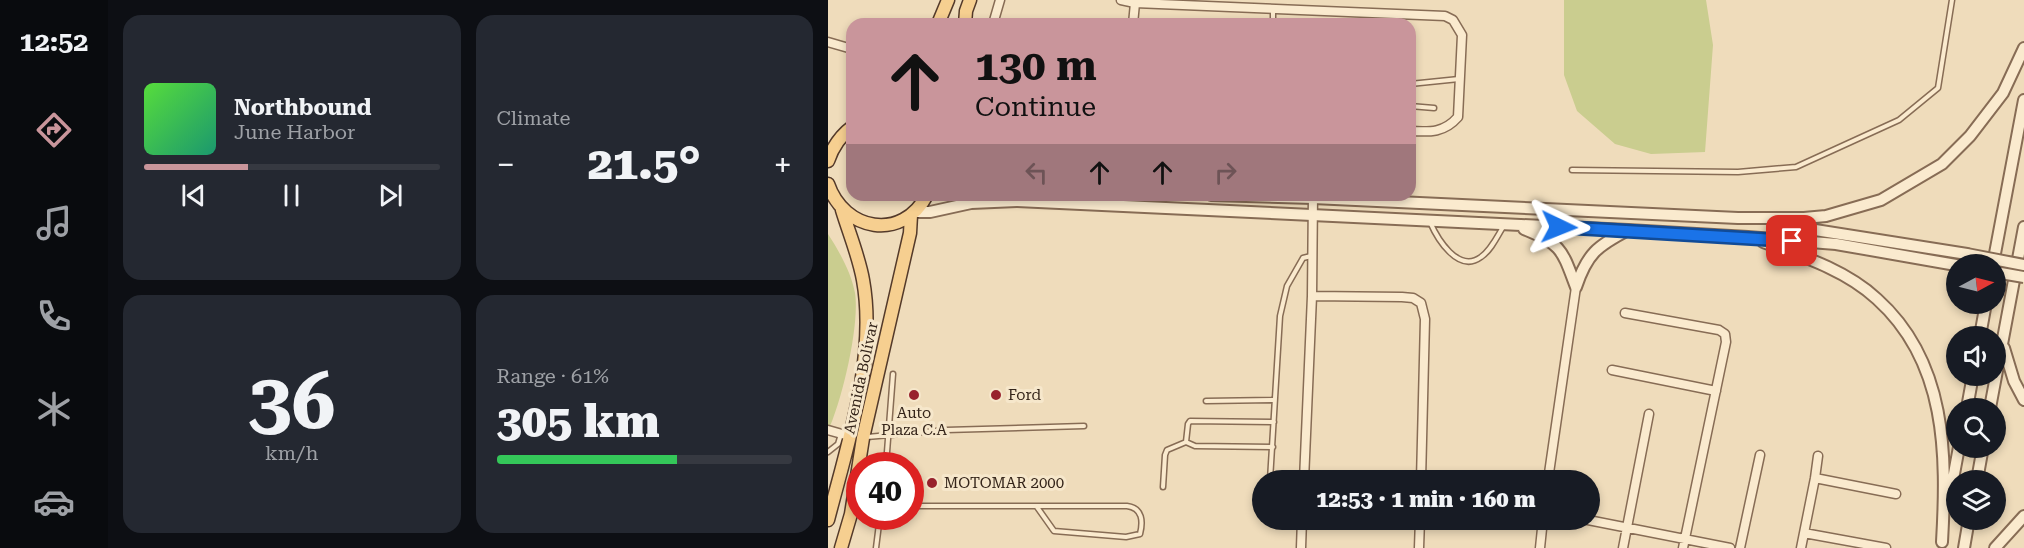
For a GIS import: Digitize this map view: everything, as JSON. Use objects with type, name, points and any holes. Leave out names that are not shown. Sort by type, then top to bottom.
[{"type":"main road","points":[[940,18],[948,0]]},
{"type":"main road","points":[[828,161],[832,149],[846,131]]},
{"type":"main road","points":[[828,138],[841,135]]},
{"type":"main road","points":[[828,183],[830,196],[842,210],[854,219],[876,225],[898,222],[913,213],[922,201]]},
{"type":"main road","name":"Avenida Bolívar","points":[[828,520],[845,435],[861,377],[867,326],[863,280],[842,210]]},
{"type":"main road","name":"Avenida Bolívar","points":[[843,548],[863,438],[913,213]]},
{"type":"street","points":[[995,18],[1000,0]]},
{"type":"street","points":[[1121,0],[1135,3],[1445,16],[1453,20],[1462,35],[1458,117],[1452,124],[1437,132],[1416,131]]},
{"type":"street","points":[[1134,18],[1135,3]]},
{"type":"street","points":[[828,42],[846,47]]},
{"type":"street","points":[[1410,201],[1738,218],[1826,216],[1881,200],[1942,164],[1970,136],[2003,93],[2024,48]]},
{"type":"street","points":[[1996,254],[2024,100]]},
{"type":"street","points":[[913,213],[930,212],[971,203],[1017,201],[1628,230],[1836,244],[1946,264]]},
{"type":"street","points":[[1304,470],[1312,296],[1313,201]]},
{"type":"street","points":[[1738,218],[1967,254],[2024,266]]},
{"type":"street","points":[[1509,225],[1548,238],[1566,259],[1576,287]]},
{"type":"street","points":[[2006,326],[2024,227]]},
{"type":"street","points":[[1549,470],[1576,287],[1583,266],[1593,252],[1606,241],[1628,230]]},
{"type":"street","points":[[1748,237],[1801,256],[1841,274],[1876,298],[1913,340],[1929,375],[1939,413],[1943,487],[1941,545]]},
{"type":"street","points":[[2006,274],[2024,277]]},
{"type":"street","points":[[1312,296],[1402,297],[1413,298],[1421,303],[1425,318],[1420,470]]},
{"type":"street","points":[[1625,313],[1719,330],[1725,334],[1726,342],[1684,544]]},
{"type":"street","points":[[2006,352],[2014,381],[2024,400]]},
{"type":"street","points":[[1612,370],[1716,391]]},
{"type":"street","points":[[1623,548],[1649,414]]},
{"type":"street","points":[[828,430],[845,435]]},
{"type":"street","points":[[1740,548],[1760,455]]},
{"type":"street","points":[[1801,548],[1818,456]]},
{"type":"street","points":[[1941,545],[1957,458]]},
{"type":"street","points":[[1815,478],[1896,494]]},
{"type":"street","points":[[1995,548],[2024,516]]},
{"type":"street","points":[[1600,522],[1627,527],[1684,544],[1730,548]]},
{"type":"street","points":[[1301,548],[1302,530]]},
{"type":"street","points":[[1419,548],[1420,530]]},
{"type":"street","points":[[1540,548],[1542,530]]},
{"type":"street","points":[[1964,548],[1967,530]]},
{"type":"street","points":[[1804,533],[1887,548]]},
{"type":"lane","points":[[1572,170],[1738,172],[1796,167],[1899,120],[1938,88],[1952,0]]},
{"type":"lane","points":[[1273,18],[1274,9]]},
{"type":"lane","points":[[1416,83],[1460,79]]},
{"type":"lane","points":[[1416,106],[1434,108]]},
{"type":"lane","points":[[1430,221],[1438,240],[1454,256],[1474,261],[1488,250],[1509,225]]},
{"type":"lane","points":[[1271,470],[1280,316],[1287,286],[1303,258],[1311,255]]},
{"type":"lane","points":[[888,452],[893,374]]},
{"type":"lane","points":[[1206,401],[1274,400]]},
{"type":"lane","points":[[1186,442],[1190,421],[1274,422]]},
{"type":"lane","points":[[863,438],[946,430],[1084,426]]},
{"type":"lane","points":[[828,452],[845,435]]},
{"type":"lane","points":[[1163,487],[1164,455],[1167,450],[1186,442],[1195,446],[1273,447]]},
{"type":"lane","points":[[924,506],[1134,507],[1143,522],[1140,534],[1126,537],[1054,531],[1037,507]]},
{"type":"lane","points":[[876,548],[878,530]]},
{"type":"green space","points":[[1564,0],[1706,0],[1713,45],[1705,152],[1651,154],[1615,144],[1577,111],[1564,75]]},
{"type":"green space","points":[[828,234],[851,277],[856,307],[849,363],[828,431]]},
{"type":"place","name":"Auto Plaza C.A","points":[[914,395]]},
{"type":"place","name":"Ford","points":[[996,395]]},
{"type":"place","name":"MOTOMAR 2000","points":[[932,483]]},
{"type":"route","points":[[1559,227],[1792,241]]}]
